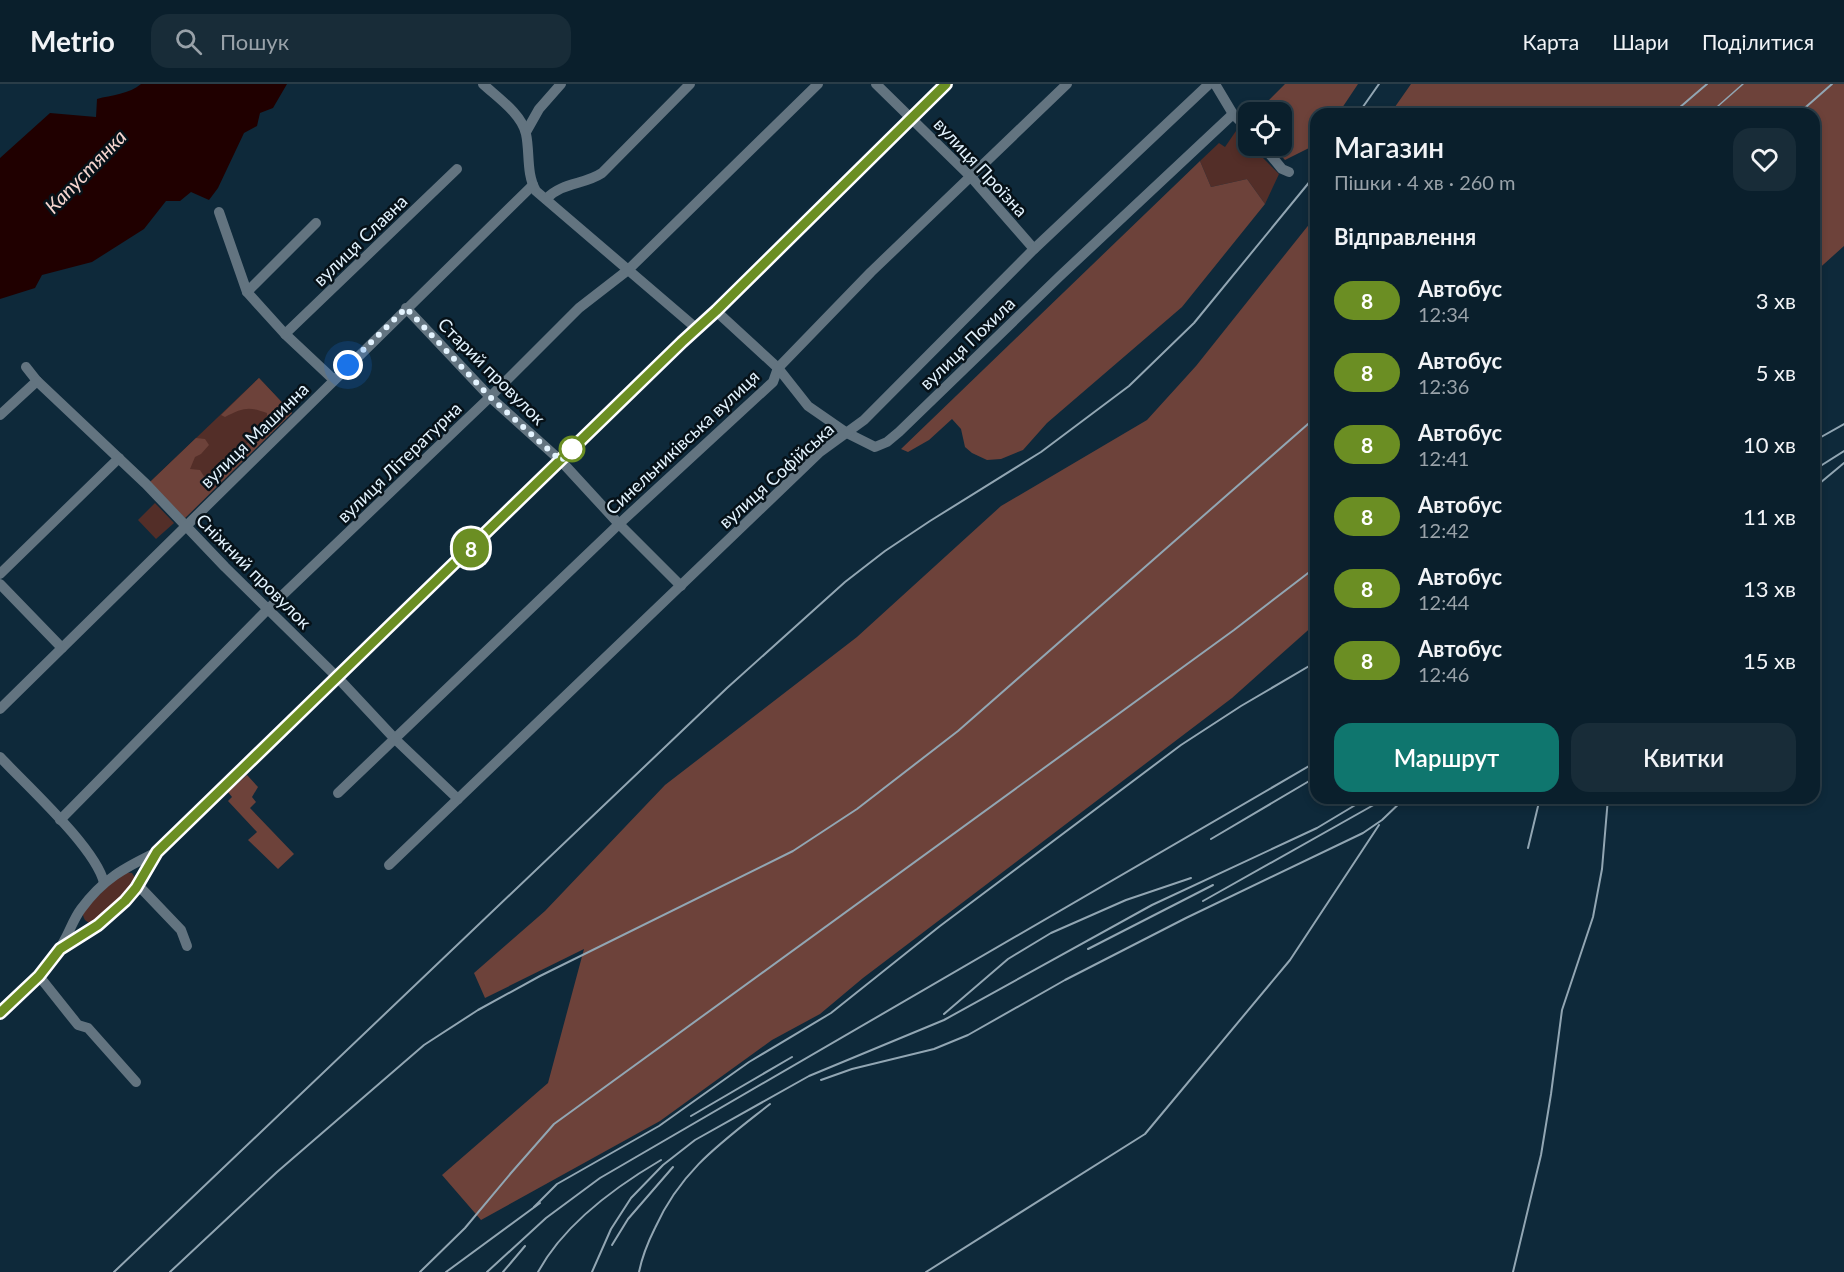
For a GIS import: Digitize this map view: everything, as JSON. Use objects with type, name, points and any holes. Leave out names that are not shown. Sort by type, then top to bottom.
[{"type":"street","points":[[483,84],[515,115],[526,132],[533,186],[536,191],[696,328]]},
{"type":"street","points":[[526,132],[539,110],[561,84]]},
{"type":"street","points":[[546,199],[559,188],[589,180],[602,173],[690,84]]},
{"type":"street","name":"вулиця Літературна","points":[[60,820],[268,609],[490,397],[579,308],[628,270],[818,84]]},
{"type":"street","name":"вулиця Проїзна","points":[[876,84],[971,177],[1035,249]]},
{"type":"street","points":[[60,949],[118,908],[139,884],[157,852],[716,311],[946,84]]},
{"type":"street","name":"Синельниківська вулиця","points":[[338,793],[619,524],[773,382],[778,368],[871,272],[1067,84]]},
{"type":"street","name":"вулиця Софійська","points":[[390,865],[820,452],[864,420],[1035,249],[1209,84]]},
{"type":"street","points":[[1215,84],[1238,119]]},
{"type":"street","name":"вулиця Похила","points":[[716,311],[778,368],[808,406],[847,433],[875,447],[887,442],[1233,114]]},
{"type":"street","points":[[1271,156],[1282,169],[1289,172]]},
{"type":"street","name":"вулиця Славна","points":[[285,334],[457,169]]},
{"type":"street","name":"вулиця Машинна","points":[[0,709],[406,308],[533,186]]},
{"type":"street","points":[[219,212],[247,292],[285,334],[333,380]]},
{"type":"street","points":[[247,292],[316,223]]},
{"type":"street","name":"Старий провулок","points":[[406,308],[490,397],[561,461],[681,586]]},
{"type":"street","name":"Сніжний провулок","points":[[26,367],[338,678],[395,739],[458,799]]},
{"type":"street","points":[[0,415],[38,381]]},
{"type":"street","points":[[0,574],[119,458]]},
{"type":"street","points":[[0,584],[62,648]]},
{"type":"street","points":[[0,757],[60,820],[96,863],[102,873],[104,883]]},
{"type":"street","points":[[0,1013],[39,976],[60,949],[76,916],[104,883],[114,874],[157,852]]},
{"type":"street","points":[[96,863],[114,874]]},
{"type":"street","points":[[126,867],[138,874],[139,884],[181,930],[187,946]]},
{"type":"street","points":[[76,916],[84,928],[91,929]]},
{"type":"street","points":[[39,976],[78,1025],[88,1028],[136,1082]]},
{"type":"shaded area","points":[[1285,84],[1358,84],[1342,108],[1310,108],[1310,148],[1285,160],[1281,156],[1292,156],[1292,102],[1267,102]]},
{"type":"shaded area","points":[[1411,84],[1844,84],[1844,246],[1820,268],[1820,108],[1394,108]]},
{"type":"shaded area","points":[[1236,131],[1238,133],[1238,156],[1261,156],[1279,174],[1265,204],[1247,179],[1211,187],[1200,161],[1219,143],[1225,147]]},
{"type":"shaded area","points":[[1200,161],[1211,187],[1247,179],[1265,204],[1182,307],[1047,423],[1023,450],[1001,459],[987,460],[965,447],[961,429],[952,419],[929,440],[908,452],[901,449]]},
{"type":"shaded area","points":[[1310,223],[1310,628],[1232,698],[863,978],[820,1014],[772,1040],[660,1121],[481,1220],[442,1175],[548,1083],[584,949],[485,998],[474,973],[545,911],[665,785],[857,637],[1001,506],[1147,420],[1196,366]]},
{"type":"shaded area","points":[[259,378],[292,413],[185,518],[150,482]]},
{"type":"shaded area","points":[[259,378],[292,413],[266,438],[267,413],[246,409],[225,417],[221,415]]},
{"type":"shaded area","points":[[258,435],[266,439],[185,518],[150,482],[196,438],[205,439],[209,445],[195,457],[190,469],[200,470],[205,478],[211,477],[234,453]]},
{"type":"shaded area","points":[[155,503],[174,523],[156,539],[138,520]]},
{"type":"shaded area","points":[[247,775],[258,787],[252,797],[256,802],[250,808],[294,854],[278,869],[248,840],[257,832],[228,801],[232,797],[228,792]]},
{"type":"shaded area","points":[[122,872],[132,873],[135,878],[133,885],[95,922],[87,922],[83,917],[83,911]]},
{"type":"water","name":"Капустянка","points":[[141,84],[287,84],[273,108],[260,113],[257,126],[244,133],[218,188],[209,200],[191,192],[180,201],[166,201],[144,229],[92,262],[42,275],[35,288],[0,299],[0,158],[50,113],[96,117],[97,99],[126,92]]},
{"type":"tram line","points":[[1716,108],[1743,84]]},
{"type":"railway","points":[[1362,108],[1379,84]]},
{"type":"railway","points":[[1679,108],[1707,84]]},
{"type":"railway","points":[[1805,108],[1832,84]]},
{"type":"railway","points":[[114,1272],[727,688],[845,582],[885,551],[930,521],[1041,452],[1129,386],[1194,323],[1310,181]]},
{"type":"railway","points":[[170,1272],[277,1172],[424,1045],[478,1010],[540,976],[793,851],[857,809],[958,731],[1310,422]]},
{"type":"railway","points":[[1820,438],[1844,424]]},
{"type":"railway","points":[[1820,466],[1844,451]]},
{"type":"railway","points":[[1820,483],[1844,463]]},
{"type":"railway","points":[[420,1272],[465,1228],[554,1124],[1234,630],[1310,572]]},
{"type":"railway","points":[[534,1207],[557,1184],[659,1126],[749,1062],[831,1013],[940,926],[1181,745],[1310,666]]},
{"type":"railway","points":[[487,1272],[546,1218],[600,1178],[1310,765]]},
{"type":"railway","points":[[1211,839],[1310,781]]},
{"type":"railway","points":[[592,1272],[611,1229],[631,1198],[663,1165],[695,1140],[809,1076],[944,1020],[1152,905],[1317,828],[1357,804]]},
{"type":"railway","points":[[1203,901],[1375,804]]},
{"type":"railway","points":[[821,1080],[852,1069],[934,1049],[968,1035],[1065,980],[1186,918],[1363,833],[1382,820],[1399,804]]},
{"type":"railway","points":[[1528,848],[1539,804]]},
{"type":"railway","points":[[1513,1272],[1541,1155],[1562,1010],[1593,917],[1602,869],[1607,804]]},
{"type":"railway","points":[[926,1272],[1145,1134],[1290,960],[1379,825]]},
{"type":"railway","points":[[944,1014],[1008,959],[1051,933],[1126,900],[1191,878]]},
{"type":"railway","points":[[1088,949],[1213,885]]},
{"type":"railway","points":[[691,1116],[792,1057]]},
{"type":"railway","points":[[639,1272],[652,1233],[665,1208],[690,1173],[735,1131],[770,1104]]},
{"type":"railway","points":[[538,1272],[562,1238],[592,1208],[626,1182],[661,1160]]},
{"type":"railway","points":[[612,1245],[628,1219],[673,1167]]},
{"type":"railway","points":[[446,1272],[540,1203]]},
{"type":"railway","points":[[503,1272],[525,1246]]},
{"type":"bus line","name":"8","points":[[0,1013],[39,976],[60,949],[74,938],[98,925],[118,908],[136,888],[157,852],[716,311],[946,84]]},
{"type":"route","points":[[348,365],[406,308],[490,397],[561,461],[572,449]]}]
